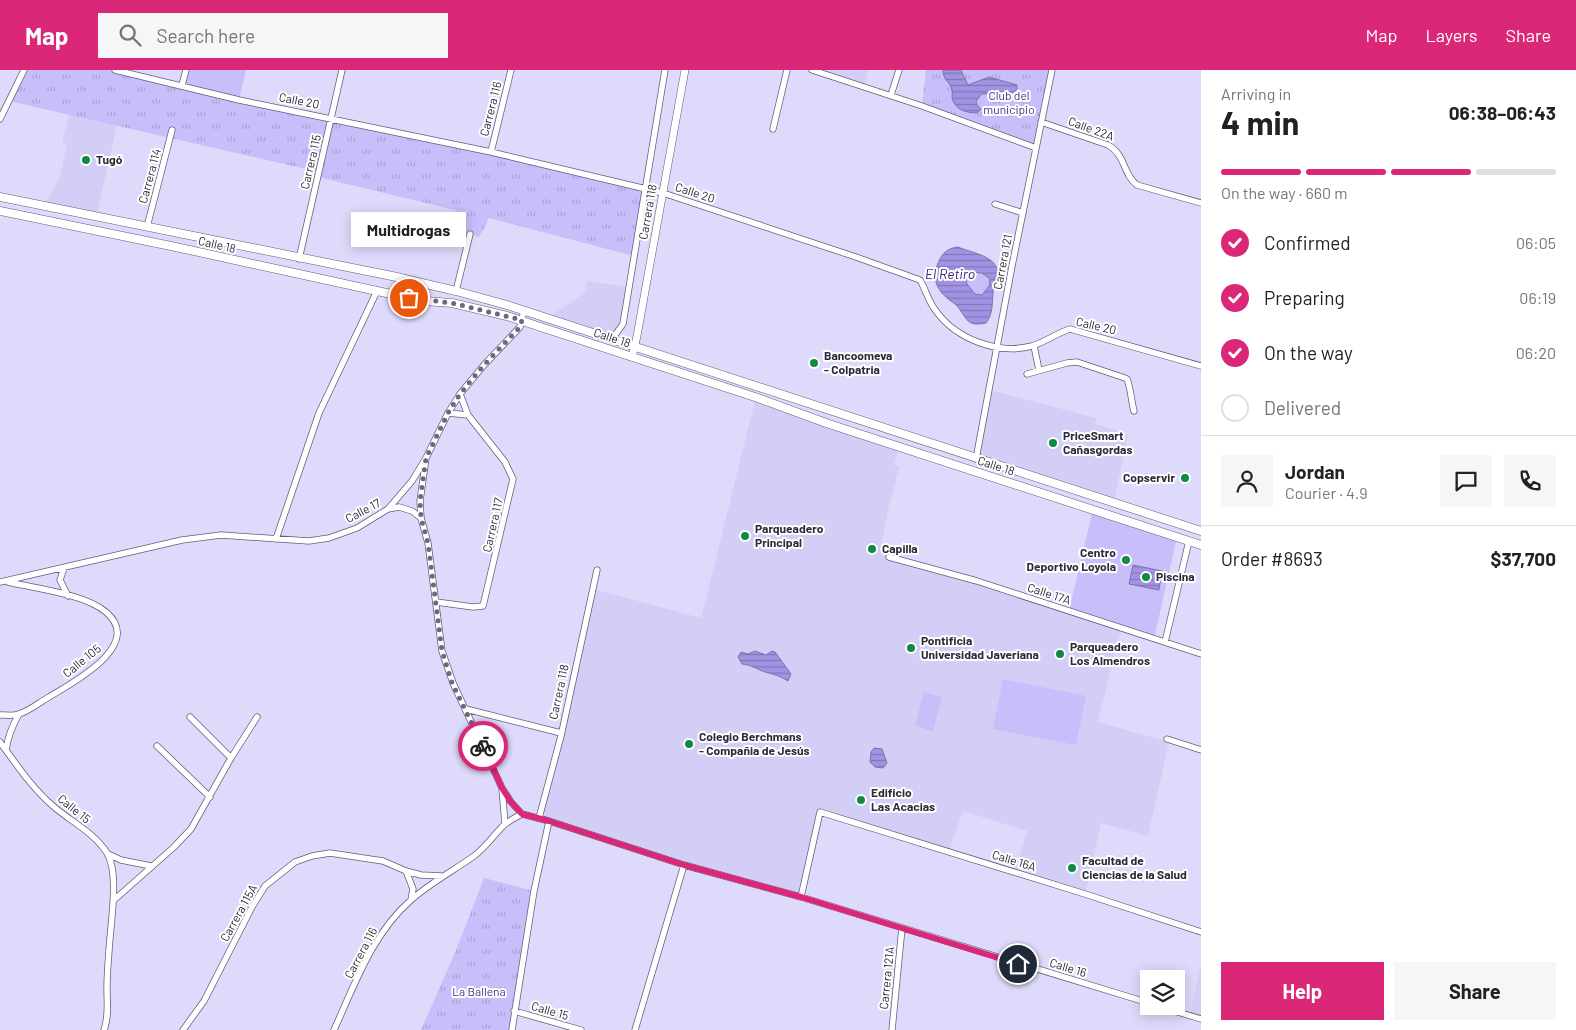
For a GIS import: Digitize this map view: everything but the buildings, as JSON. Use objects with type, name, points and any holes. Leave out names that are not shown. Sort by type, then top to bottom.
[{"type":"main road","name":"Calle 18","points":[[0,197],[299,259],[392,276],[456,291],[524,311],[1201,531]]},
{"type":"main road","name":"Calle 18","points":[[0,212],[170,246],[425,301],[452,303],[522,320],[758,398],[828,424],[1201,545]]},
{"type":"street","points":[[0,119],[24,70]]},
{"type":"street","name":"Calle 20","points":[[115,70],[239,100],[491,152],[663,193],[920,280],[929,301],[945,321],[959,332],[998,348],[1034,346],[1070,328],[1201,366]]},
{"type":"street","points":[[182,85],[186,70]]},
{"type":"street","name":"Carrera 115","points":[[299,259],[342,70]]},
{"type":"street","name":"Carrera 116","points":[[491,152],[511,70]]},
{"type":"street","points":[[615,335],[623,324],[665,70]]},
{"type":"street","name":"Carrera 118","points":[[632,357],[685,70]]},
{"type":"street","points":[[773,128],[787,70]]},
{"type":"street","points":[[812,70],[864,86],[1036,148]]},
{"type":"street","points":[[891,96],[899,70]]},
{"type":"street","name":"Carrera 121","points":[[976,459],[1052,70]]},
{"type":"street","name":"Calle 22A","points":[[1041,122],[1116,149],[1120,154],[1130,180],[1137,185],[1201,203]]},
{"type":"street","name":"Carrera 114","points":[[147,227],[172,130]]},
{"type":"street","points":[[995,204],[1023,213]]},
{"type":"street","points":[[456,291],[470,234]]},
{"type":"street","points":[[276,538],[319,413],[377,291]]},
{"type":"street","points":[[388,509],[412,481],[460,394],[520,327],[524,311]]},
{"type":"street","points":[[1034,346],[1039,370]]},
{"type":"street","points":[[1027,374],[1077,362],[1122,376],[1127,379],[1129,384],[1134,411]]},
{"type":"street","name":"Carrera 117","points":[[436,602],[473,607],[483,606],[512,489],[513,479],[510,470],[468,415],[460,394]]},
{"type":"street","points":[[448,413],[468,415]]},
{"type":"street","points":[[426,458],[420,501],[421,518],[428,543],[442,651],[452,683],[502,788],[522,814]]},
{"type":"street","name":"Calle 17","points":[[3,582],[182,540],[221,535],[309,540],[329,538],[357,528],[388,509],[399,507],[412,510],[421,518]]},
{"type":"street","points":[[1166,642],[1189,541]]},
{"type":"street","name":"Calle 17A","points":[[890,557],[977,581],[1201,654]]},
{"type":"street","points":[[64,568],[60,580],[68,596]]},
{"type":"street","name":"Carrera 118","points":[[539,818],[562,734],[597,570]]},
{"type":"street","name":"Calle 105","points":[[0,715],[19,714],[76,681],[107,657],[114,645],[116,632],[113,620],[95,604],[68,596],[3,582]]},
{"type":"street","points":[[466,710],[562,734]]},
{"type":"street","points":[[6,750],[12,725],[19,714]]},
{"type":"street","points":[[190,717],[231,758]]},
{"type":"street","points":[[114,900],[174,847],[191,829],[231,758],[257,717]]},
{"type":"street","points":[[1167,739],[1201,750]]},
{"type":"street","name":"Calle 15","points":[[0,742],[33,787],[53,806],[94,838],[108,854]]},
{"type":"street","points":[[157,746],[210,797]]},
{"type":"street","points":[[502,788],[505,824]]},
{"type":"street","name":"Calle 16A","points":[[801,897],[820,812],[1201,932]]},
{"type":"street","name":"Carrera 116","points":[[334,1030],[380,934],[411,900],[442,876],[475,855],[505,824],[522,814]]},
{"type":"street","name":"Calle 16","points":[[522,814],[684,865],[801,897],[1140,1001]]},
{"type":"street","points":[[512,1030],[534,891],[549,821]]},
{"type":"street","name":"Carrera 115A","points":[[183,1030],[204,1001],[252,907],[265,886],[295,862],[312,856],[330,853],[384,861],[406,871]]},
{"type":"street","points":[[108,854],[121,860],[151,866]]},
{"type":"street","points":[[104,1030],[107,1022],[110,922],[114,900],[112,871],[108,854]]},
{"type":"street","points":[[634,1030],[684,865]]},
{"type":"street","points":[[406,871],[420,875],[442,876]]},
{"type":"street","points":[[406,871],[412,888],[411,900]]},
{"type":"street","name":"Carrera 121A","points":[[892,1030],[902,928]]},
{"type":"street","name":"Calle 15","points":[[514,1011],[581,1030]]},
{"type":"street","points":[[1185,1014],[1201,1019]]},
{"type":"street","points":[[107,1022],[111,1030]]},
{"type":"shaded area","points":[[812,70],[868,70],[864,86]]},
{"type":"shaded area","name":"Tugó","points":[[69,114],[117,125],[96,217],[44,206],[60,177],[67,144],[62,142]]},
{"type":"shaded area","points":[[587,281],[629,287],[623,324],[615,335],[607,338],[546,319],[585,293]]},
{"type":"shaded area","name":"PriceSmart Cañasgordas","points":[[990,390],[1096,418],[1095,424],[1128,434],[1114,503],[976,459]]},
{"type":"shaded area","name":"Pontificia Universidad Javeriana","points":[[756,397],[900,447],[894,465],[900,466],[889,505],[881,546],[883,553],[889,557],[1068,611],[1177,537],[1167,580],[1121,628],[1098,722],[1169,742],[1148,836],[1101,823],[1085,894],[1015,872],[1027,831],[963,811],[949,851],[820,812],[801,897],[539,818],[593,589],[701,618]]},
{"type":"shaded area","points":[[1201,963],[1201,1019],[1190,1016]]},
{"type":"green space","points":[[24,70],[115,70],[646,188],[634,256],[489,218],[479,237],[460,232],[455,210],[318,177],[319,172],[9,101]]},
{"type":"green space","points":[[186,70],[246,70],[239,100],[182,85]]},
{"type":"green space","name":"Club del municipio","points":[[926,70],[1052,70],[1036,148],[922,106]]},
{"type":"green space","points":[[970,272],[982,273],[990,279],[987,290],[982,295],[975,295],[967,284],[965,276]]},
{"type":"green space","name":"Centro Deportivo Loyola","points":[[1093,509],[1177,537],[1154,639],[1069,611]]},
{"type":"green space","points":[[1003,679],[1086,696],[1076,745],[993,729]]},
{"type":"green space","points":[[924,692],[942,697],[933,731],[915,726]]},
{"type":"green space","name":"La Ballena","points":[[484,878],[534,891],[512,1030],[421,1030],[457,948]]},
{"type":"water","points":[[943,70],[961,70],[968,85],[989,77],[1017,85],[1017,89],[1014,92],[982,94],[976,101],[981,109],[977,113],[965,111],[954,102],[952,88],[945,78]]},
{"type":"water","name":"El Retiro","points":[[958,247],[989,259],[997,268],[998,279],[993,291],[991,313],[986,323],[975,324],[968,321],[957,306],[942,293],[937,284],[935,275],[937,264],[945,252]],"holes":[[[971,272],[982,273],[990,279],[989,286],[982,295],[975,294],[967,284],[965,276]]]},
{"type":"water","name":"Piscina","points":[[1133,565],[1162,571],[1159,590],[1129,584]]},
{"type":"water","points":[[755,651],[766,655],[772,651],[775,652],[791,674],[788,681],[742,664],[738,657],[741,652],[748,654]]},
{"type":"water","points":[[874,748],[882,749],[887,763],[883,768],[875,767],[870,762],[871,752]]},
{"type":"way so far","points":[[409,298],[452,303],[522,320],[520,327],[484,365],[460,394],[448,413],[426,458],[420,501],[421,518],[428,543],[442,651],[452,683],[483,746]]},
{"type":"place","name":"Tugó","points":[[86,160]]},
{"type":"place","name":"Multidrogas","points":[[409,298]]},
{"type":"place","name":"Bancoomeva - Colpatria","points":[[814,363]]},
{"type":"place","name":"PriceSmart Cañasgordas","points":[[1053,443]]},
{"type":"place","name":"Copservir","points":[[1185,478]]},
{"type":"place","name":"Parqueadero Principal","points":[[745,536]]},
{"type":"place","name":"Capilla","points":[[872,549]]},
{"type":"place","name":"Centro Deportivo Loyola","points":[[1126,560]]},
{"type":"place","name":"Piscina","points":[[1146,577]]},
{"type":"place","name":"Pontificia Universidad Javeriana","points":[[911,648]]},
{"type":"place","name":"Parqueadero Los Almendros","points":[[1060,654]]},
{"type":"place","name":"Colegio Berchmans - Compañia de Jesús","points":[[689,744]]},
{"type":"place","name":"Edificio Las Acacias","points":[[861,800]]},
{"type":"place","name":"Facultad de Ciencias de la Salud","points":[[1072,868]]},
{"type":"route","points":[[483,746],[502,788],[522,814],[684,865],[801,897],[1018,964]]}]
